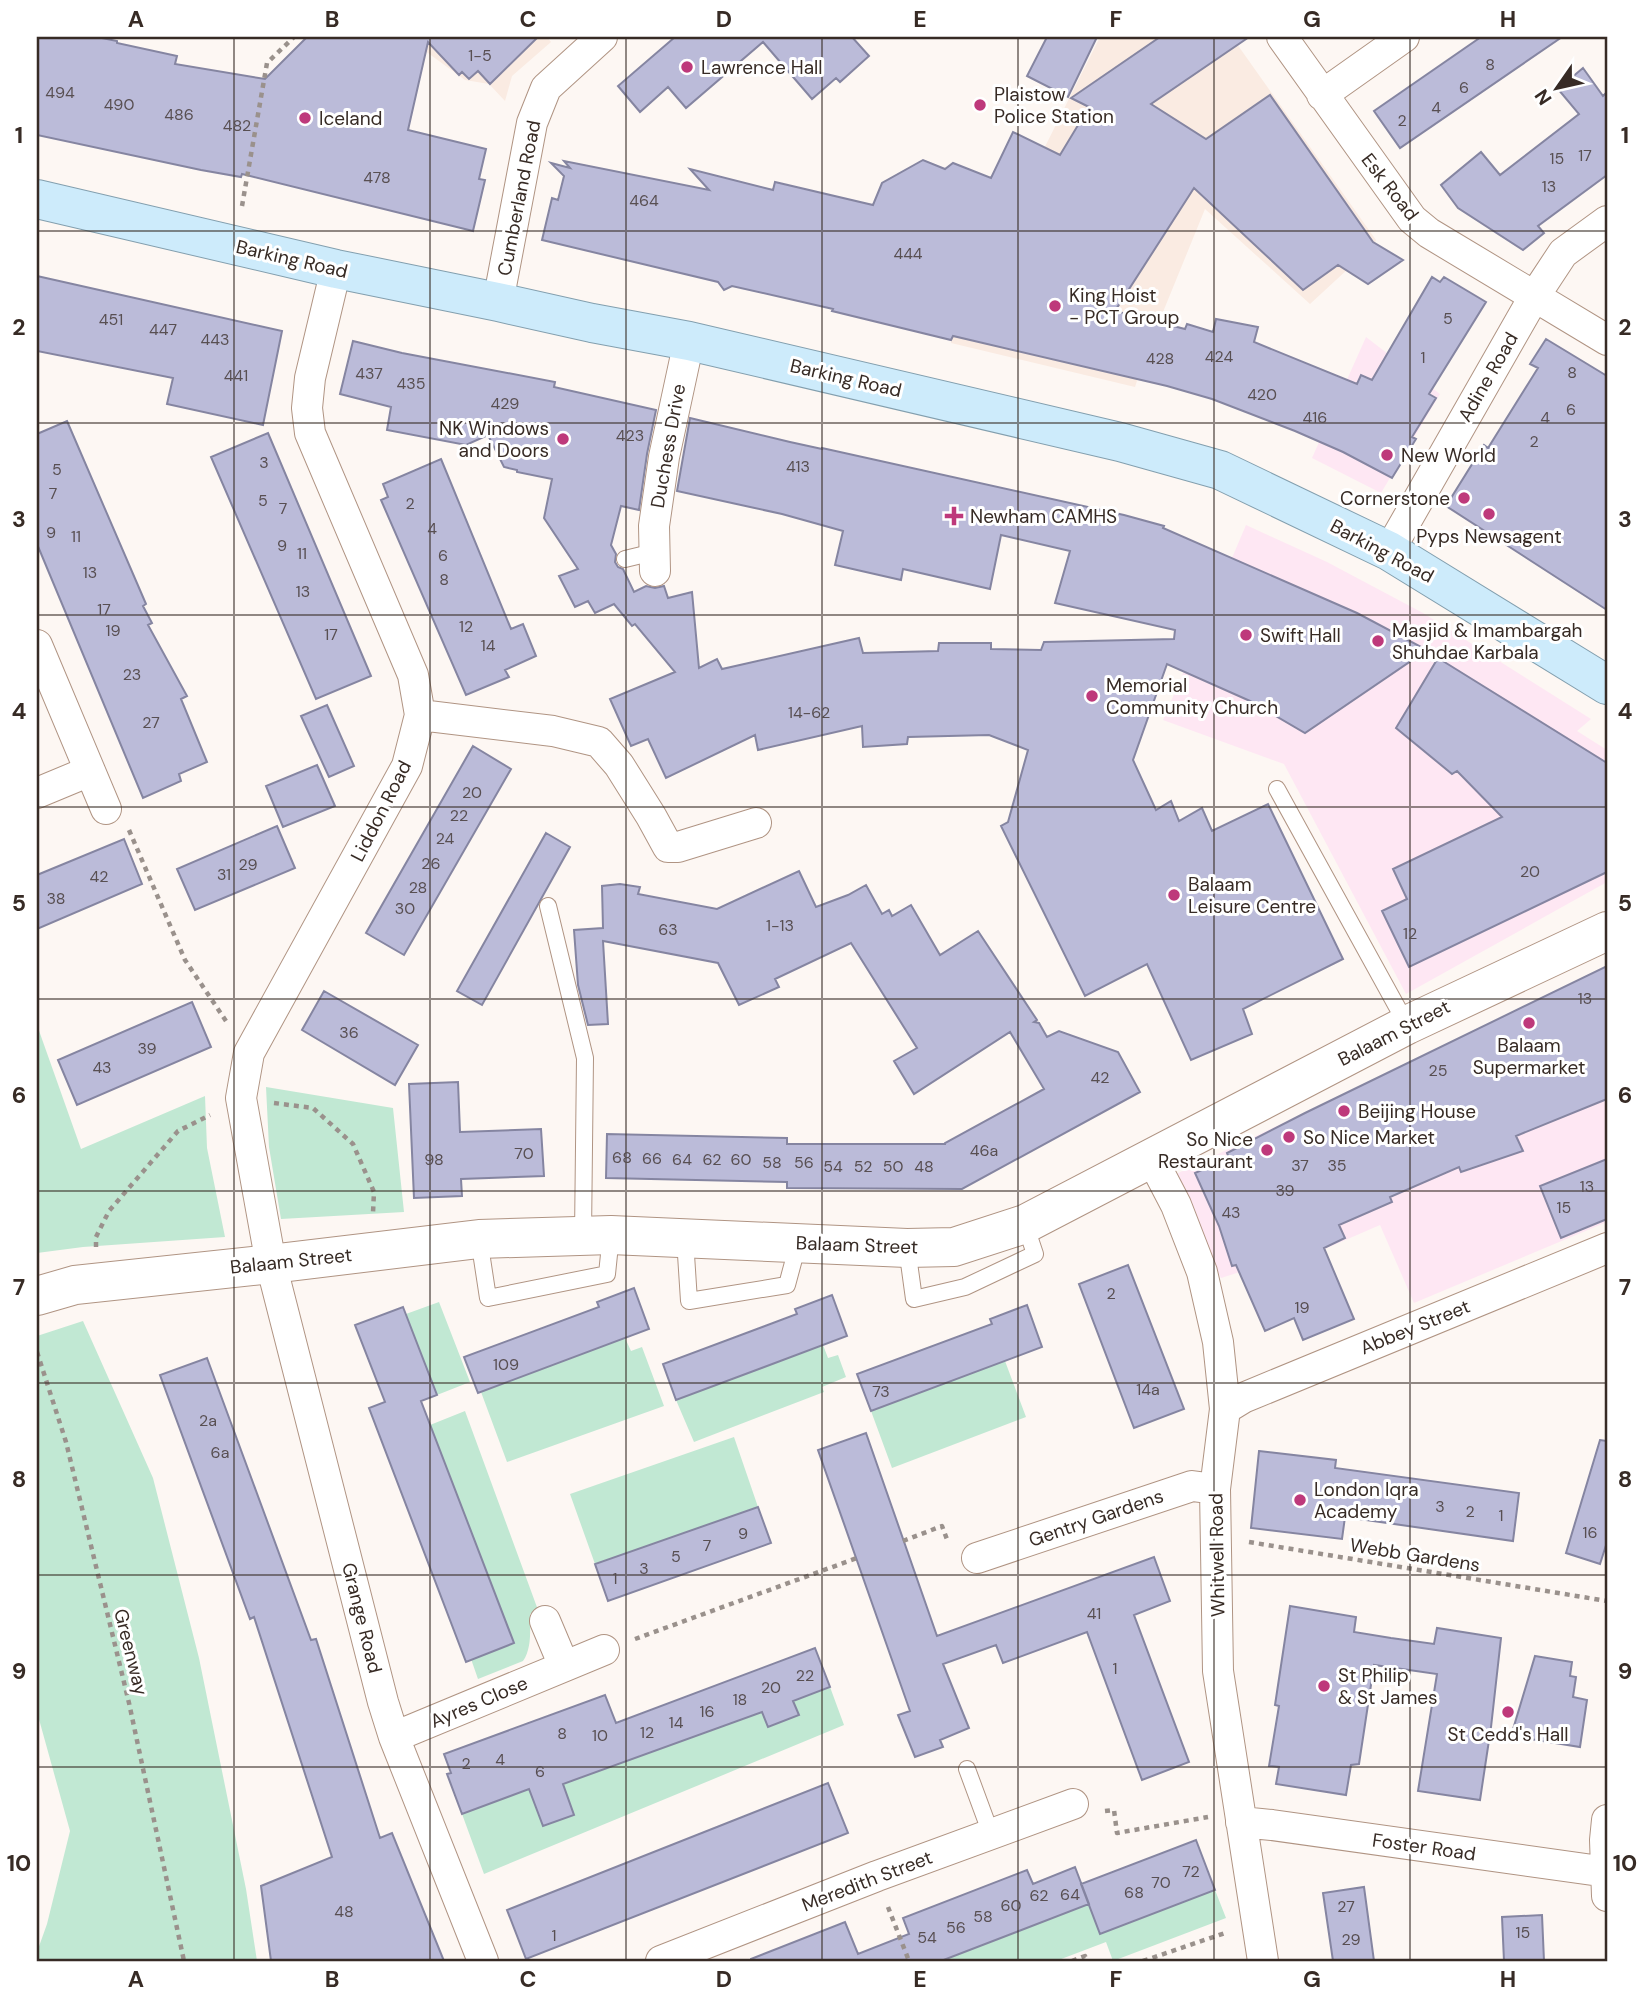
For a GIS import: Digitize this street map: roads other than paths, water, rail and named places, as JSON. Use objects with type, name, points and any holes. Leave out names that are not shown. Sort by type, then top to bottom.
[{"type":"main road","name":"Barking Road","points":[[37,200],[336,269],[689,341],[1120,442],[1220,470],[1389,551],[1607,685]]},
{"type":"main road","name":"Balaam Street","points":[[37,1296],[75,1285],[479,1240],[597,1235],[907,1248],[954,1247],[1025,1224],[1406,1025],[1607,931]]},
{"type":"street","name":"Cumberland Road","points":[[498,302],[532,123],[538,105],[546,88],[602,37]]},
{"type":"street","name":"Esk Road","points":[[1282,37],[1412,219],[1429,233],[1607,340]]},
{"type":"street","points":[[1322,95],[1404,37]]},
{"type":"street","name":"Adine Road","points":[[1389,551],[1534,297],[1563,253],[1607,220]]},
{"type":"street","name":"Liddon Road","points":[[271,1264],[241,1098],[249,1053],[407,766],[420,715],[413,675],[310,433],[307,408],[310,378],[336,269]]},
{"type":"street","name":"Duchess Drive","points":[[655,562],[654,526],[664,457],[689,341]]},
{"type":"street","points":[[37,645],[106,809]]},
{"type":"street","points":[[420,715],[553,731],[599,742],[619,765],[668,847],[678,847],[756,823]]},
{"type":"street","points":[[37,793],[89,771]]},
{"type":"street","name":"Whitwell Road","points":[[1152,1159],[1176,1205],[1202,1272],[1218,1342],[1225,1409],[1215,1489],[1218,1671],[1263,1961]]},
{"type":"street","name":"Abbey Street","points":[[1225,1409],[1243,1398],[1607,1248]]},
{"type":"street","name":"Grange Road","points":[[271,1264],[394,1737],[483,1961]]},
{"type":"street","name":"Gentry Gardens","points":[[964,1555],[1192,1486],[1215,1489]]},
{"type":"street","points":[[545,1621],[564,1666]]},
{"type":"street","name":"Ayres Close","points":[[394,1737],[604,1650]]},
{"type":"street","name":"Meredith Street","points":[[661,1961],[877,1876],[1073,1804]]},
{"type":"street","name":"Foster Road","points":[[1240,1817],[1272,1825],[1606,1880]]},
{"type":"street","points":[[1606,1880],[1607,1820]]},
{"type":"lane","name":"Duchess Drive","points":[[625,559],[655,562]]},
{"type":"lane","points":[[1277,789],[1406,1025]]},
{"type":"lane","points":[[479,1240],[488,1298],[607,1275],[597,1235],[585,1058],[548,906]]},
{"type":"lane","points":[[907,1248],[914,1299],[965,1287],[1035,1254],[1025,1224]]},
{"type":"lane","points":[[685,1238],[689,1301],[788,1285],[798,1244]]},
{"type":"lane","points":[[967,1769],[991,1834]]},
{"type":"place","name":"Lawrence Hall","points":[[687,67]]},
{"type":"place","name":"Plaistow Police Station","points":[[980,105]]},
{"type":"place","name":"Iceland","points":[[305,118]]},
{"type":"place","name":"King Hoist - PCT Group","points":[[1055,306]]},
{"type":"place","name":"NK Windows and Doors","points":[[563,439]]},
{"type":"place","name":"New World","points":[[1387,455]]},
{"type":"place","name":"Cornerstone","points":[[1464,498]]},
{"type":"place","name":"Pyps Newsagent","points":[[1489,514]]},
{"type":"place","name":"Newham CAMHS","points":[[954,516]]},
{"type":"place","name":"Swift Hall","points":[[1246,635]]},
{"type":"place","name":"Masjid & Imambargah Shuhdae Karbala","points":[[1378,641]]},
{"type":"place","name":"Memorial Community Church","points":[[1092,696]]},
{"type":"place","name":"Balaam Leisure Centre","points":[[1174,895]]},
{"type":"place","name":"Balaam Supermarket","points":[[1529,1023]]},
{"type":"place","name":"Beijing House","points":[[1344,1111]]},
{"type":"place","name":"So Nice Market","points":[[1289,1137]]},
{"type":"place","name":"So Nice Restaurant","points":[[1267,1150]]},
{"type":"place","name":"London Iqra Academy","points":[[1300,1500]]},
{"type":"place","name":"St Philip & St James","points":[[1324,1686]]},
{"type":"place","name":"St Cedd's Hall","points":[[1508,1712]]}]
